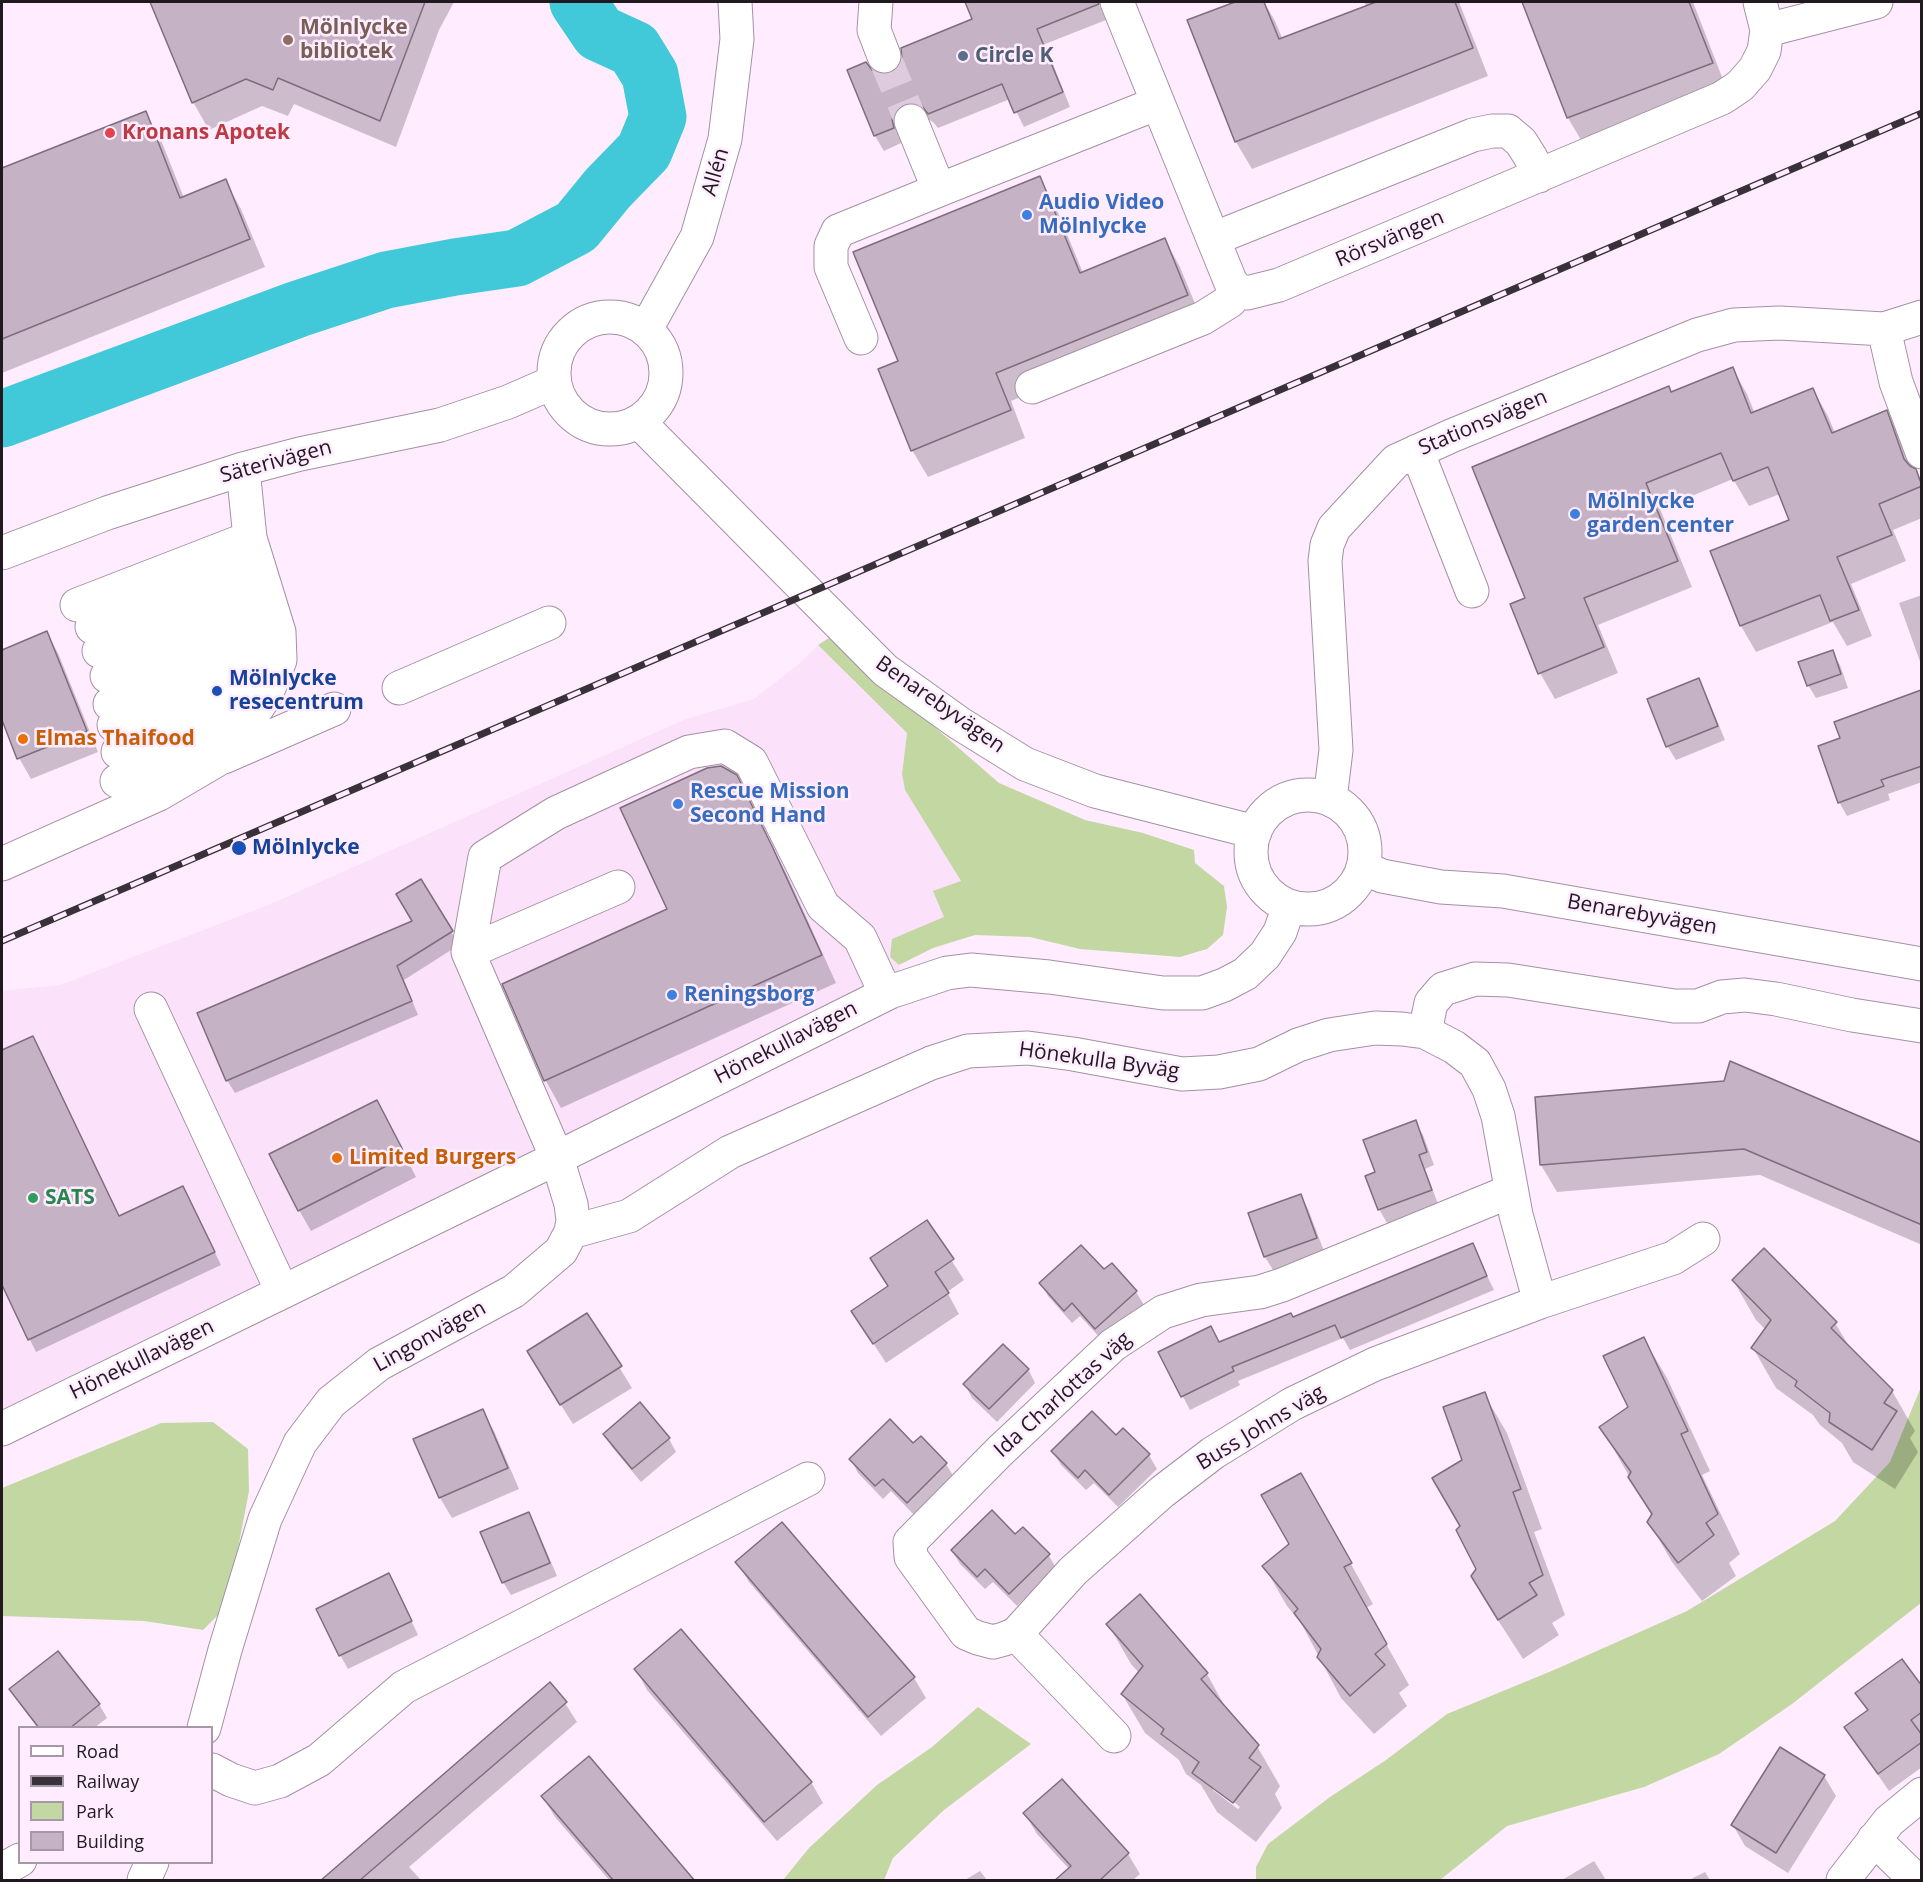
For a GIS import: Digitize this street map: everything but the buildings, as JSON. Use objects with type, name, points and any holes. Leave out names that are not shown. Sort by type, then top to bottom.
[{"type":"street","name":"Allén","points":[[646,329],[697,237],[725,139],[737,39],[735,2]]},
{"type":"street","points":[[876,2],[874,30],[884,56]]},
{"type":"street","points":[[1032,387],[1203,318],[1230,301],[1238,290],[1231,283],[1118,2]]},
{"type":"street","points":[[1763,16],[1876,2]]},
{"type":"street","name":"Rörsvängen","points":[[1238,290],[1247,293],[1279,285],[1722,98],[1740,86],[1755,69],[1764,51],[1763,16]]},
{"type":"street","points":[[861,339],[831,267],[831,246],[838,231],[1158,103]]},
{"type":"street","points":[[911,121],[939,189]]},
{"type":"street","points":[[1213,239],[1473,135],[1492,131],[1508,131],[1521,142],[1532,158],[1539,176]]},
{"type":"street","points":[[603,317],[626,319],[646,329],[658,343],[665,359],[666,377],[662,395],[652,410],[639,422],[620,429],[600,429],[582,422],[569,412],[559,398],[554,382],[555,360],[564,340],[581,324],[603,317]]},
{"type":"street","name":"Stationsvägen","points":[[1330,799],[1336,750],[1325,561],[1327,545],[1334,528],[1396,461],[1697,335],[1734,325],[1780,323],[1884,329],[1922,317]]},
{"type":"street","points":[[1884,329],[1896,382],[1922,452]]},
{"type":"street","name":"Säterivägen","points":[[2,553],[107,513],[243,470],[300,453],[440,425],[508,402],[554,382]]},
{"type":"street","name":"Benarebyvägen","points":[[639,422],[885,670],[959,723],[1025,764],[1095,791],[1255,831]]},
{"type":"street","points":[[1417,451],[1472,591]]},
{"type":"street","points":[[217,760],[266,695],[266,596],[243,470]]},
{"type":"street","points":[[104,690],[266,596]]},
{"type":"street","points":[[104,690],[266,596]]},
{"type":"street","points":[[104,690],[172,676],[266,596]]},
{"type":"street","points":[[399,688],[549,623]]},
{"type":"street","points":[[104,690],[266,695]]},
{"type":"street","points":[[104,690],[241,731]]},
{"type":"street","points":[[2,864],[159,794],[217,760],[334,708]]},
{"type":"street","points":[[571,1232],[573,1220],[571,1204],[557,1158],[468,952],[485,858],[556,813],[689,752],[725,746],[751,762],[823,906],[860,938],[886,994]]},
{"type":"street","points":[[1307,794],[1330,799],[1348,810],[1360,827],[1366,847],[1364,868],[1353,889],[1335,903],[1312,909],[1289,906],[1269,895],[1256,876],[1251,854],[1255,831],[1267,812],[1285,799],[1307,794]]},
{"type":"street","name":"Benarebyvägen","points":[[1364,868],[1382,876],[1441,887],[1503,891],[1922,964]]},
{"type":"street","points":[[468,952],[618,887]]},
{"type":"street","name":"Hönekullavägen","points":[[2,1429],[557,1158],[886,994],[947,973],[970,970],[1049,977],[1163,993],[1202,993],[1245,974],[1265,955],[1280,932],[1289,906]]},
{"type":"street","points":[[1425,1032],[1431,1003],[1443,990],[1475,980],[1508,980],[1674,1006],[1698,1006],[1722,998],[1745,995],[1922,1026]]},
{"type":"street","points":[[151,1009],[282,1291]]},
{"type":"street","name":"Hönekulla Byväg","points":[[571,1232],[630,1216],[730,1152],[931,1063],[968,1051],[1028,1048],[1182,1074],[1219,1072],[1259,1064],[1298,1045],[1329,1035],[1376,1028],[1425,1032],[1454,1047],[1475,1063],[1489,1089],[1498,1116],[1511,1191],[1540,1302]]},
{"type":"street","name":"Ida Charlottas väg","points":[[1016,1634],[993,1642],[966,1633],[911,1557],[910,1542],[1000,1451],[1113,1345],[1163,1312],[1201,1300],[1260,1292],[1282,1285],[1511,1191]]},
{"type":"street","name":"Lingonvägen","points":[[205,1726],[265,1519],[300,1443],[331,1402],[379,1364],[514,1291],[561,1251],[571,1232]]},
{"type":"street","name":"Buss Johns väg","points":[[1016,1634],[1073,1570],[1162,1492],[1213,1453],[1292,1404],[1375,1364],[1540,1302],[1673,1258],[1703,1239]]},
{"type":"street","points":[[213,1771],[231,1780],[255,1788],[280,1781],[320,1760],[404,1687],[808,1479]]},
{"type":"street","points":[[1016,1634],[1114,1736]]},
{"type":"street","points":[[1843,1881],[1889,1821],[1922,1794]]},
{"type":"street","points":[[1874,1839],[1916,1881]]},
{"type":"street","points":[[2,1870],[18,1861]]},
{"type":"street","points":[[144,1881],[152,1864]]},
{"type":"shaded area","points":[[818,645],[907,733],[902,774],[905,790],[961,881],[945,917],[890,957],[899,965],[901,977],[2,1417],[2,991],[60,985],[266,906],[686,719],[754,699],[800,663]]},
{"type":"green space","points":[[835,634],[899,696],[999,783],[1085,820],[1143,833],[1194,850],[1195,863],[1224,886],[1227,907],[1223,935],[1207,949],[1180,957],[1080,949],[1030,937],[975,935],[933,948],[899,965],[890,957],[892,939],[944,917],[933,891],[961,881],[905,790],[902,774],[907,733],[818,645]]},
{"type":"green space","points":[[1921,1387],[1921,1603],[1792,1704],[1719,1754],[1644,1787],[1507,1826],[1440,1880],[1256,1880],[1256,1867],[1268,1844],[1447,1714],[1687,1611],[1835,1521],[1890,1462]]},
{"type":"green space","points":[[213,1422],[248,1449],[249,1491],[227,1606],[203,1630],[144,1621],[2,1616],[2,1488],[161,1423]]},
{"type":"green space","points":[[978,1707],[1031,1744],[944,1810],[893,1858],[884,1880],[783,1880],[809,1848],[877,1785],[932,1747]]},
{"type":"waterway","points":[[2,419],[298,309],[386,280],[517,258],[576,227],[608,188],[644,151],[658,117],[650,75],[634,49],[599,33],[578,2]]},
{"type":"tunnel","points":[[884,56],[911,121]]},
{"type":"railway","points":[[2,941],[1922,113]]},
{"type":"place","name":"Mölnlycke bibliotek","points":[[288,40]]},
{"type":"place","name":"Circle K","points":[[963,56]]},
{"type":"place","name":"Kronans Apotek","points":[[110,133]]},
{"type":"place","name":"Audio Video Mölnlycke","points":[[1027,215]]},
{"type":"place","name":"Mölnlycke garden center","points":[[1575,514]]},
{"type":"place","name":"Mölnlycke resecentrum","points":[[217,691]]},
{"type":"place","name":"Elmas Thaifood","points":[[23,739]]},
{"type":"place","name":"Rescue Mission Second Hand","points":[[678,804]]},
{"type":"place","name":"Mölnlycke","points":[[239,848]]},
{"type":"place","name":"Reningsborg","points":[[672,995]]},
{"type":"place","name":"Limited Burgers","points":[[337,1158]]},
{"type":"place","name":"SATS","points":[[33,1198]]}]
